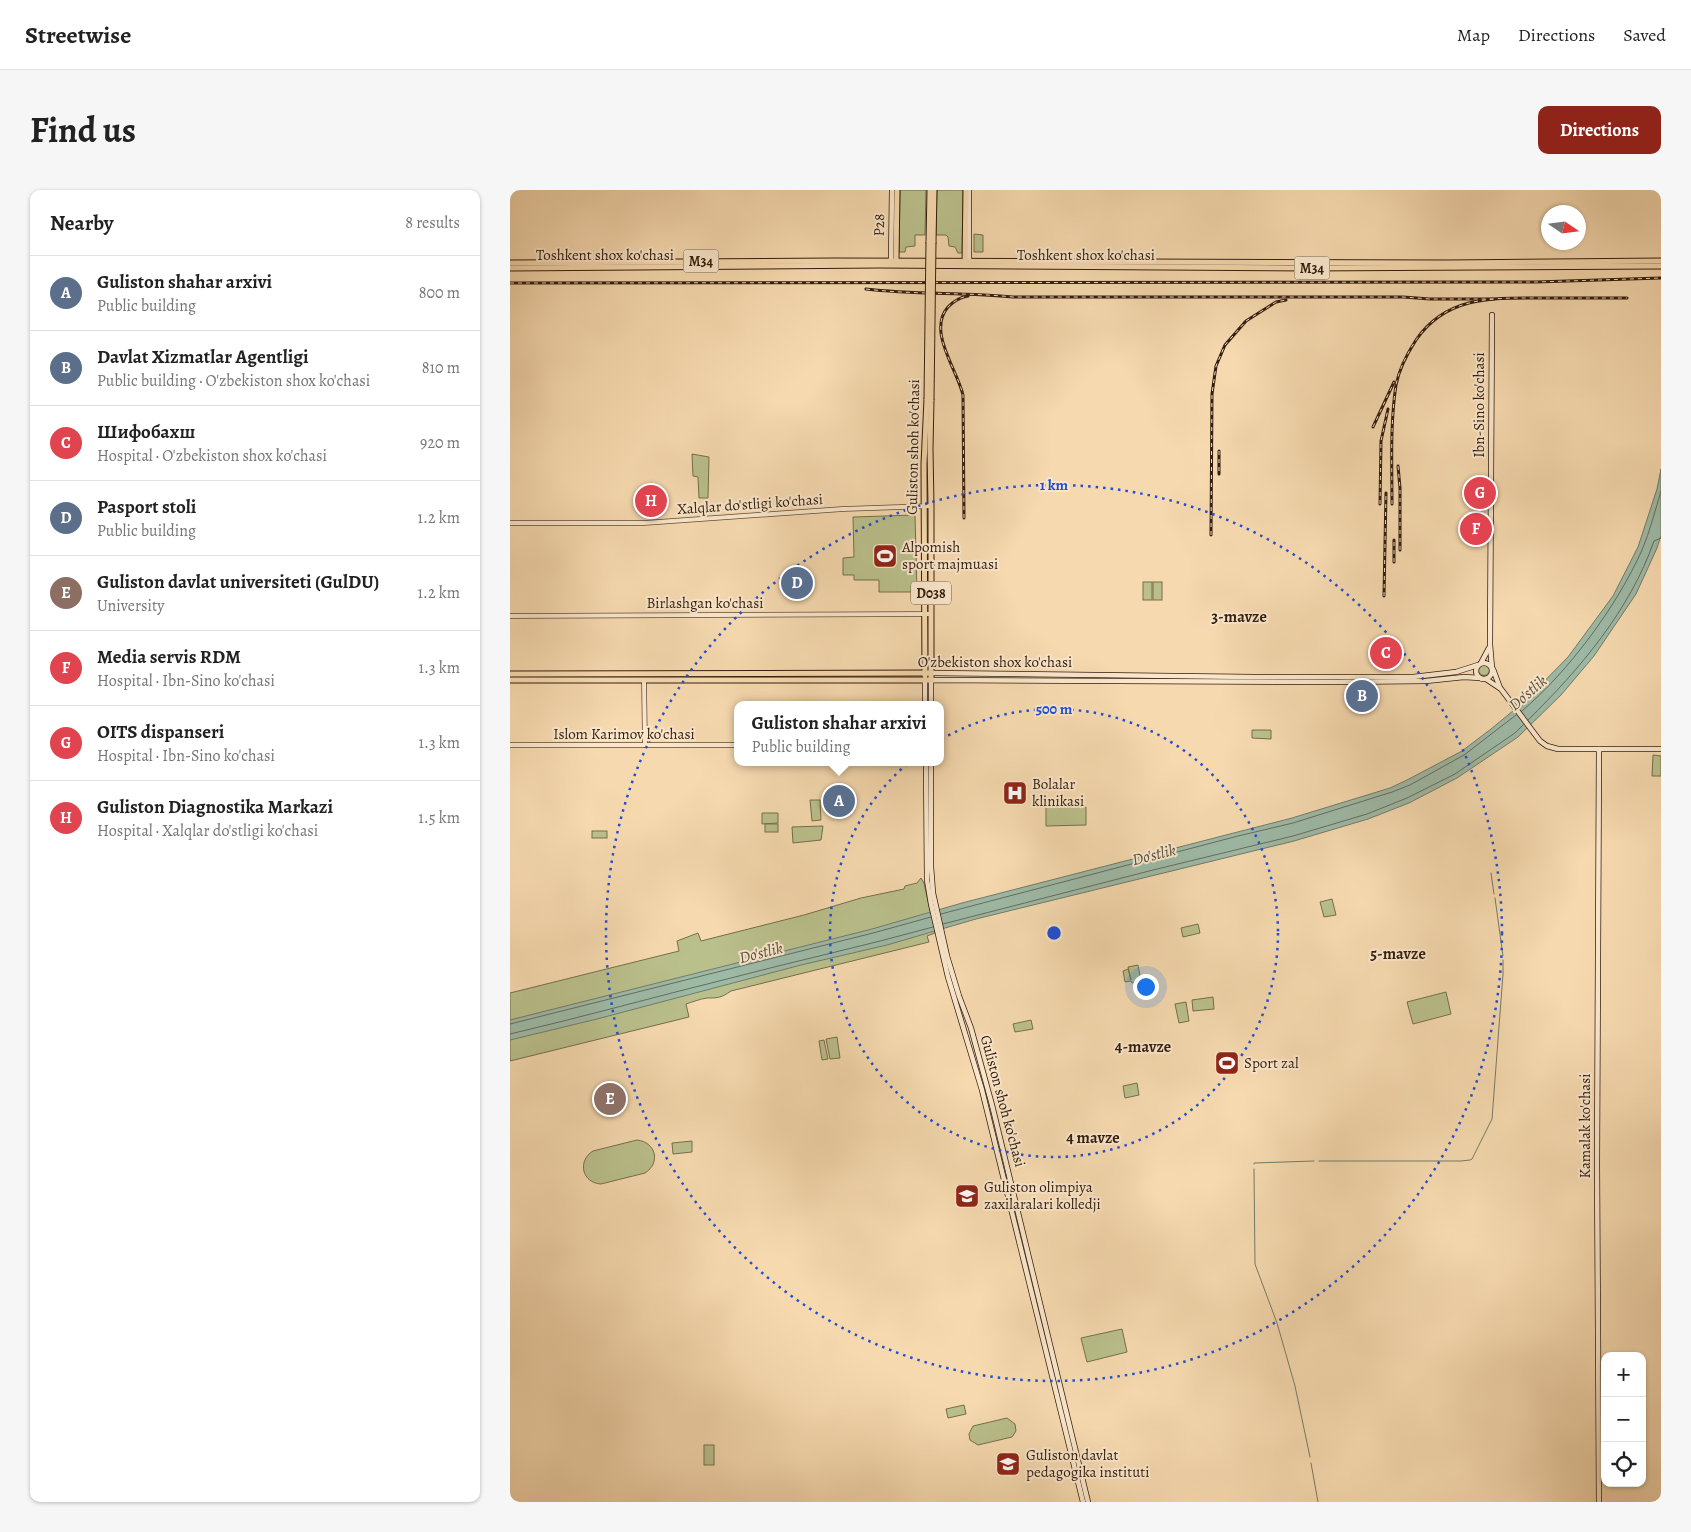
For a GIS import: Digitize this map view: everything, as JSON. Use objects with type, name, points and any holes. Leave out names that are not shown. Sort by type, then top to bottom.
[{"type":"main road","name":"Р28","points":[[892,190],[893,261]]},
{"type":"main road","points":[[893,261],[897,190]]},
{"type":"main road","name":"Guliston shoh ko'chasi","points":[[925,701],[928,680],[930,190]]},
{"type":"main road","name":"Guliston shoh ko'chasi","points":[[931,242],[934,190]]},
{"type":"main road","points":[[967,264],[968,190]]},
{"type":"main road","name":"Toshkent shox ko'chasi","points":[[510,268],[819,264],[893,261],[967,264]]},
{"type":"main road","name":"Toshkent shox ko'chasi","points":[[1447,265],[1661,261]]},
{"type":"main road","name":"Toshkent shox ko'chasi","points":[[510,262],[1661,266]]},
{"type":"main road","name":"Ibn-Sino ko'chasi","points":[[1492,315],[1490,645],[1493,669],[1501,689]]},
{"type":"main road","points":[[1490,645],[1488,653],[1476,674],[1501,689],[1542,743],[1552,748],[1661,749]]},
{"type":"main road","points":[[1480,664],[1489,664],[1493,669],[1492,675],[1486,679]]},
{"type":"main road","name":"O'zbekiston shox ko'chasi","points":[[510,680],[644,681],[915,677],[928,673],[1253,678],[1413,677],[1456,672],[1480,664]]},
{"type":"main road","name":"O'zbekiston shox ko'chasi","points":[[510,674],[915,677],[928,680],[1090,681],[1407,682],[1464,676],[1480,678]]},
{"type":"main road","points":[[942,674],[942,680]]},
{"type":"main road","name":"Guliston shoh ko'chasi","points":[[928,680],[931,701]]},
{"type":"main road","name":"Kamalak ko'chasi","points":[[1599,749],[1597,1164],[1599,1502]]},
{"type":"main road","name":"Guliston shoh ko'chasi","points":[[926,766],[927,880],[948,977],[982,1090],[1083,1502]]},
{"type":"main road","name":"Guliston shoh ko'chasi","points":[[931,766],[931,883],[933,904]]},
{"type":"main road","name":"Guliston shoh ko'chasi","points":[[940,935],[971,1028],[992,1105],[1088,1502]]},
{"type":"street","name":"Xalqlar do'stligi ko'chasi","points":[[510,523],[644,523],[843,509],[928,506]]},
{"type":"street","name":"Birlashgan ko'chasi","points":[[510,616],[928,614]]},
{"type":"street","points":[[644,681],[645,745]]},
{"type":"street","name":"Islom Karimov ko'chasi","points":[[510,745],[734,745]]},
{"type":"green space","points":[[900,190],[926,190],[925,235],[915,235],[915,246],[906,247],[905,252],[899,252]]},
{"type":"green space","points":[[937,190],[963,190],[962,253],[958,253],[955,247],[949,246],[946,235],[936,235]]},
{"type":"green space","points":[[974,234],[983,235],[983,252],[974,252]]},
{"type":"green space","points":[[692,454],[709,457],[708,498],[699,498],[698,477],[693,476]]},
{"type":"green space","name":"Alpomish sport majmuasi","points":[[915,515],[917,592],[879,592],[879,580],[854,580],[854,575],[843,575],[843,558],[854,557],[853,517]]},
{"type":"green space","points":[[1143,582],[1152,582],[1152,600],[1143,600]]},
{"type":"green space","points":[[1153,582],[1162,582],[1162,600],[1153,600]]},
{"type":"green space","points":[[1484,664],[1490,670],[1484,676],[1478,670]]},
{"type":"green space","points":[[1252,730],[1271,730],[1271,739],[1252,738]]},
{"type":"green space","points":[[1653,755],[1661,756],[1661,776],[1652,776]]},
{"type":"green space","points":[[810,800],[820,800],[821,820],[812,821]]},
{"type":"green space","points":[[1046,807],[1086,807],[1086,825],[1046,826]]},
{"type":"green space","points":[[762,813],[778,813],[778,823],[762,824]]},
{"type":"green space","points":[[765,824],[778,824],[778,832],[765,832]]},
{"type":"green space","points":[[823,826],[821,840],[793,843],[792,827]]},
{"type":"green space","points":[[592,831],[607,831],[607,838],[592,838]]},
{"type":"green space","points":[[921,878],[924,883],[935,933],[927,936],[929,942],[731,991],[719,997],[699,1000],[686,1004],[689,1017],[510,1061],[510,993],[679,951],[677,941],[698,933],[701,941],[804,915],[861,898],[904,889],[905,886],[917,883]]},
{"type":"green space","points":[[1332,899],[1336,915],[1324,917],[1320,902]]},
{"type":"green space","points":[[1198,924],[1200,933],[1183,937],[1181,928]]},
{"type":"green space","points":[[1138,965],[1141,981],[1125,982],[1123,971],[1128,969],[1131,980],[1128,967]]},
{"type":"green space","points":[[1446,992],[1451,1014],[1413,1024],[1407,1002]]},
{"type":"green space","points":[[1213,997],[1214,1009],[1193,1011],[1192,1000]]},
{"type":"green space","points":[[1186,1002],[1189,1021],[1179,1023],[1175,1004]]},
{"type":"green space","points":[[1031,1020],[1033,1029],[1015,1032],[1013,1024]]},
{"type":"green space","points":[[837,1037],[840,1058],[830,1059],[826,1039]]},
{"type":"green space","points":[[824,1040],[828,1059],[822,1060],[819,1041]]},
{"type":"green space","points":[[1137,1083],[1139,1095],[1125,1098],[1123,1086]]},
{"type":"green space","points":[[637,1140],[649,1145],[652,1149],[655,1159],[650,1169],[645,1173],[601,1184],[589,1180],[583,1166],[588,1155],[593,1151]]},
{"type":"green space","points":[[692,1141],[692,1152],[673,1154],[672,1143]]},
{"type":"green space","points":[[1122,1329],[1127,1352],[1087,1362],[1081,1338]]},
{"type":"green space","points":[[964,1405],[966,1414],[948,1418],[946,1409]]},
{"type":"green space","points":[[1007,1418],[1015,1424],[1016,1431],[1012,1437],[978,1445],[970,1440],[969,1434],[973,1426]]},
{"type":"green space","points":[[704,1445],[714,1445],[714,1465],[704,1465]]},
{"type":"water","name":"Do'stlik","points":[[1661,469],[1661,535],[1657,548],[1636,594],[1594,656],[1561,695],[1518,737],[1457,778],[1409,803],[1368,819],[1294,841],[976,919],[887,945],[801,965],[510,1040],[510,1020],[872,929],[962,903],[1292,818],[1390,788],[1407,780],[1462,751],[1491,729],[1525,701],[1568,657],[1613,596],[1638,547],[1657,489]]},
{"type":"waterway","points":[[1491,873],[1494,894]]},
{"type":"waterway","points":[[1495,898],[1503,956]]},
{"type":"waterway","points":[[1319,1161],[1461,1161],[1472,1159],[1492,1119],[1503,960]]},
{"type":"waterway","points":[[1254,1164],[1314,1161]]},
{"type":"waterway","points":[[1254,1169],[1255,1264],[1277,1323],[1295,1386],[1310,1457]]},
{"type":"waterway","points":[[1311,1463],[1318,1502]]},
{"type":"railway","points":[[510,283],[1536,282],[1661,278]]},
{"type":"railway","points":[[866,289],[1013,297],[1403,297],[1493,299]]},
{"type":"railway","points":[[964,518],[963,395],[945,350],[941,327],[942,317],[948,307],[963,297],[968,296]]},
{"type":"railway","points":[[1392,504],[1392,430],[1396,385],[1407,356],[1416,340],[1428,325],[1442,314],[1457,307],[1489,299],[1627,298]]},
{"type":"railway","points":[[1211,535],[1212,394],[1216,366],[1225,345],[1246,321],[1276,302],[1286,300]]},
{"type":"railway","points":[[1373,427],[1394,382]]},
{"type":"railway","points":[[1380,504],[1381,441],[1388,409]]},
{"type":"railway","points":[[1219,451],[1219,474]]},
{"type":"railway","points":[[1398,466],[1400,550]]},
{"type":"railway","points":[[1384,596],[1386,493]]},
{"type":"railway","points":[[1394,540],[1394,562]]},
{"type":"place","name":"OITS dispanseri","points":[[1480,493]]},
{"type":"place","name":"Guliston Diagnostika Markazi","points":[[651,501]]},
{"type":"place","name":"Media servis RDM","points":[[1476,529]]},
{"type":"place","name":"Alpomish sport majmuasi","points":[[885,556]]},
{"type":"place","name":"Pasport stoli","points":[[797,583]]},
{"type":"place","name":"Шифобахш","points":[[1386,653]]},
{"type":"place","name":"Davlat Xizmatlar Agentligi","points":[[1362,696]]},
{"type":"place","name":"Bolalar klinikasi","points":[[1015,793]]},
{"type":"place","name":"Guliston shahar arxivi","points":[[839,801]]},
{"type":"place","name":"Sport zal","points":[[1227,1063]]},
{"type":"place","name":"Guliston davlat universiteti (GulDU)","points":[[610,1099]]},
{"type":"place","name":"Guliston olimpiya zaxilaralari kolledji","points":[[967,1196]]},
{"type":"place","name":"Guliston davlat pedagogika instituti","points":[[1008,1464]]},
{"type":"district","name":"3-mavze","points":[[1239,617]]},
{"type":"district","name":"5-mavze","points":[[1398,954]]},
{"type":"district","name":"4-mavze","points":[[1143,1047]]},
{"type":"district","name":"4 mavze","points":[[1093,1138]]}]
